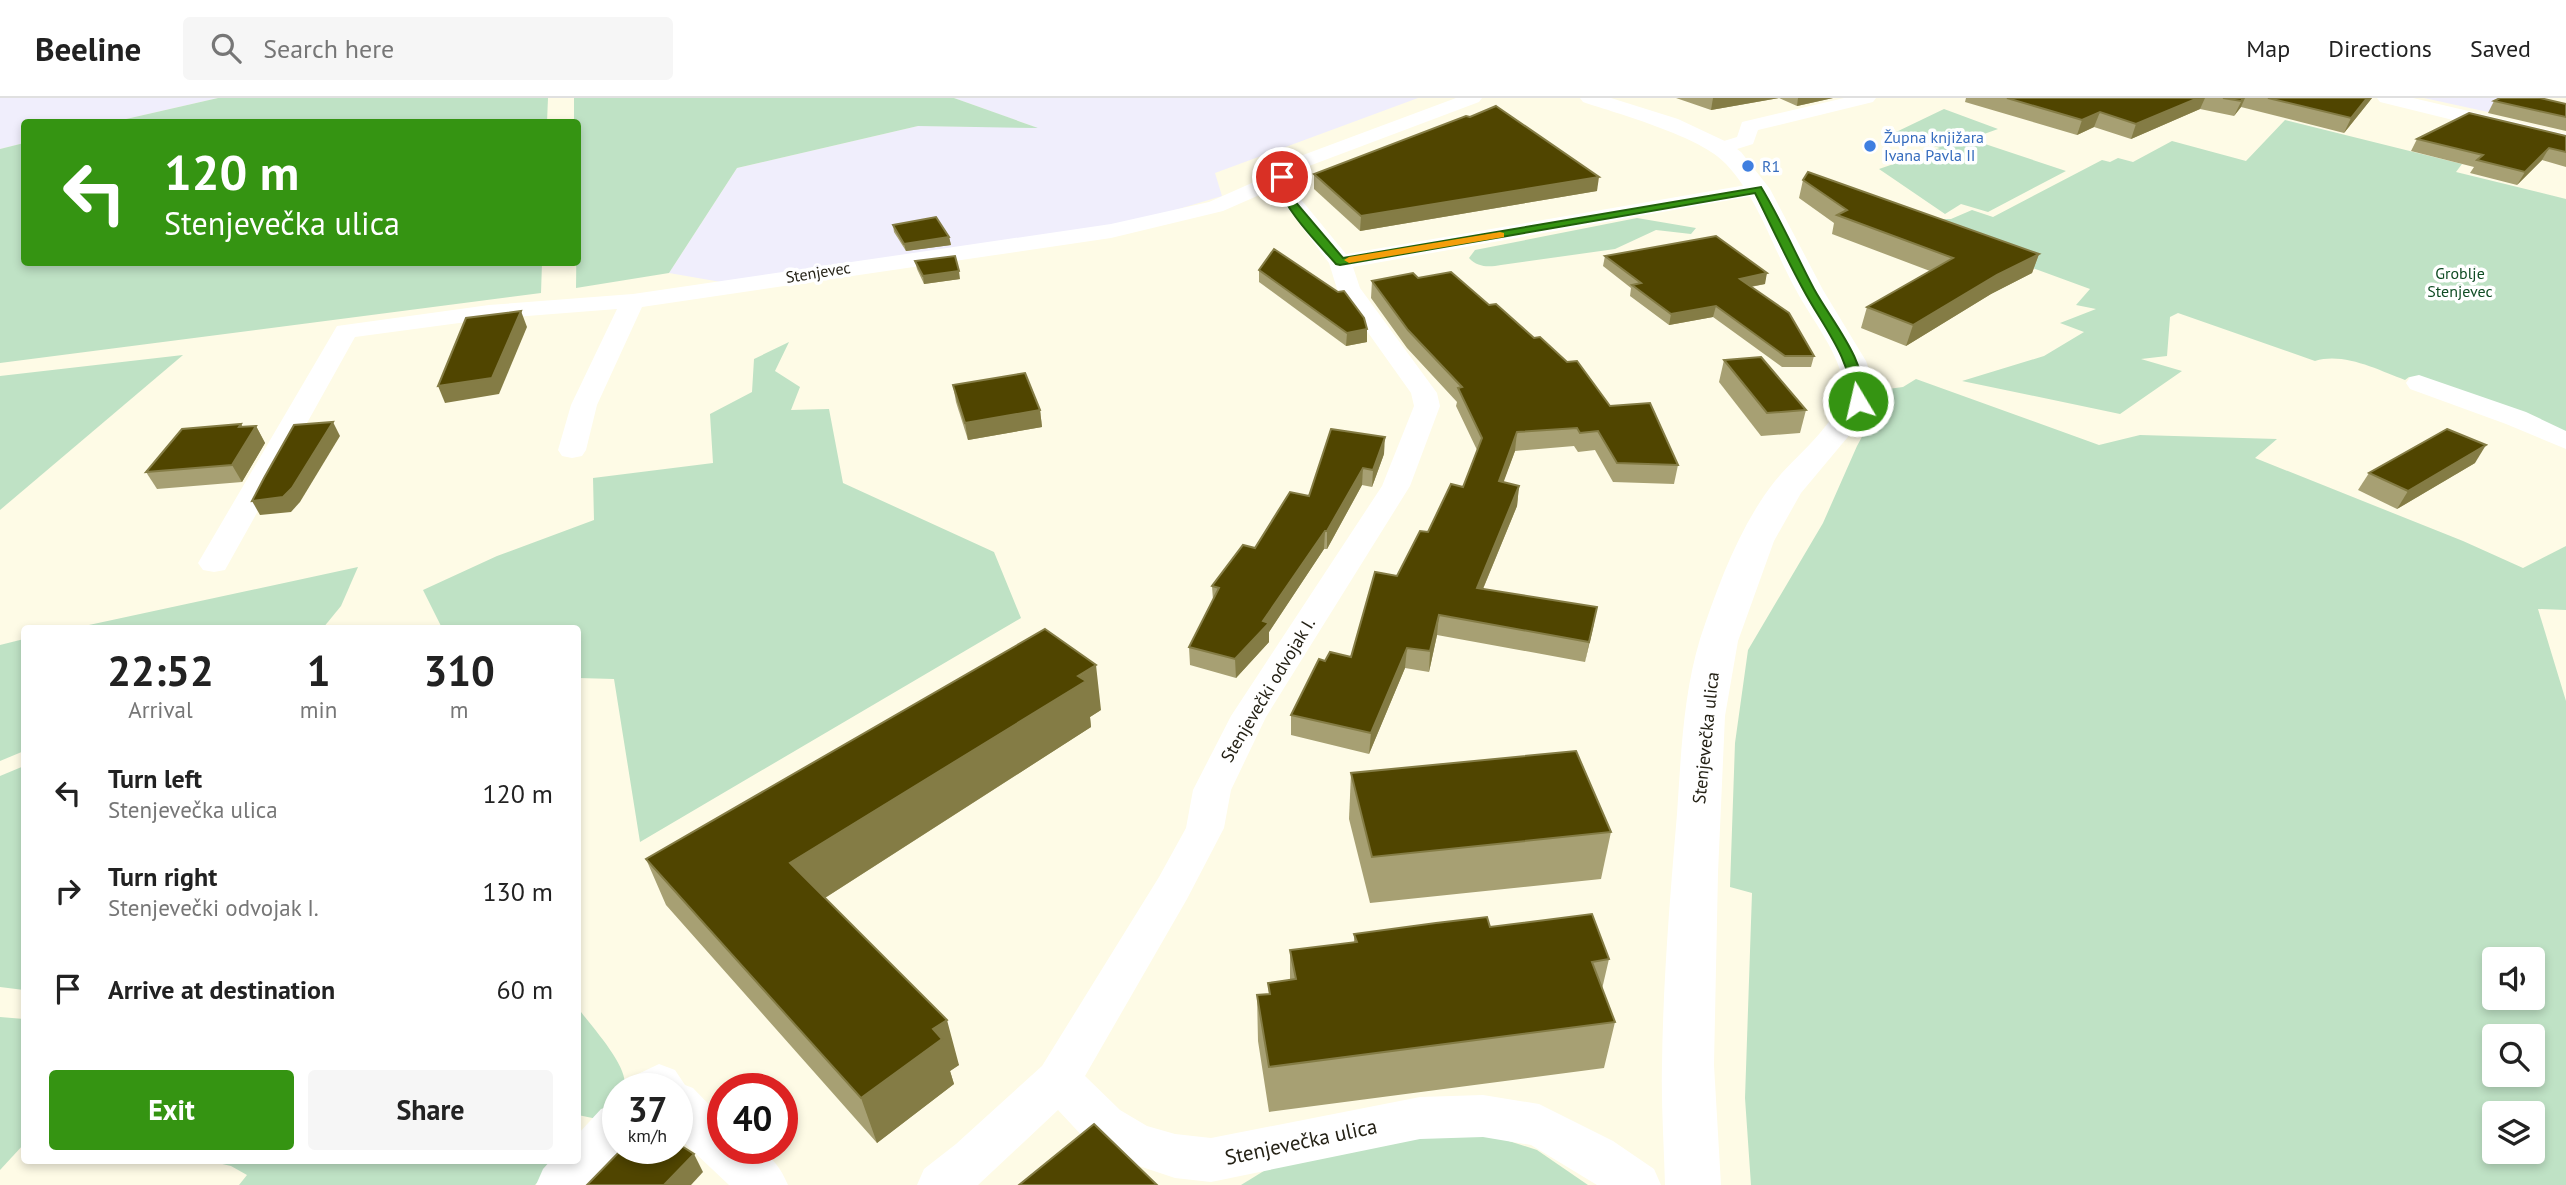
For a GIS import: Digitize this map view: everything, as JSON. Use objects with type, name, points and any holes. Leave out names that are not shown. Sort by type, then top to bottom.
[{"type":"street","name":"Stenjevec","points":[[215,563],[346,331],[530,307],[633,301],[1111,231],[1216,207],[1282,177],[1285,172],[1302,162],[1473,98]]},
{"type":"street","name":"Stenjevečka ulica","points":[[1590,98],[1670,124],[1721,148],[1733,157],[1758,189],[1809,290],[1851,361],[1858,381],[1858,401],[1846,420],[1787,488],[1756,541],[1718,641],[1705,716],[1695,873],[1688,1065],[1693,1185]]},
{"type":"street","points":[[1721,148],[1746,140],[1749,134],[1746,129],[1749,126],[1867,98]]},
{"type":"street","points":[[2387,98],[2566,141]]},
{"type":"street","name":"Stenjevečki odvojak I.","points":[[941,1185],[973,1160],[1058,1080],[1173,888],[1205,828],[1212,790],[1249,716],[1396,486],[1427,406],[1424,393],[1349,289],[1340,262],[1284,192],[1282,177]]},
{"type":"street","points":[[1340,262],[1758,189]]},
{"type":"street","points":[[572,450],[584,405],[633,301]]},
{"type":"street","points":[[2420,383],[2516,418],[2566,441]]},
{"type":"street","name":"Stenjevečka ulica","points":[[1058,1080],[1103,1125],[1135,1144],[1175,1156],[1211,1160],[1420,1118],[1483,1116],[1539,1125],[1596,1157],[1637,1185]]},
{"type":"street","points":[[693,1121],[764,1185]]},
{"type":"street","points":[[581,1163],[602,1141]]},
{"type":"street","points":[[560,1185],[580,1164]]},
{"type":"shaded area","points":[[0,98],[218,98],[126,119],[21,119],[21,144],[0,149]]},
{"type":"shaded area","points":[[954,98],[1418,98],[1215,173],[1222,196],[1122,226],[721,282],[669,273],[737,168],[918,126],[1035,127]]},
{"type":"shaded area","points":[[2424,98],[2511,98],[2488,112]]},
{"type":"green space","points":[[218,98],[548,98],[547,119],[126,119]]},
{"type":"green space","points":[[574,98],[954,98],[1038,128],[918,126],[737,168],[669,273],[576,288],[576,266],[581,266],[581,119],[574,119]]},
{"type":"green space","points":[[1944,109],[1998,129],[1970,139],[2066,171],[1988,212],[1961,204],[1945,214],[1879,169],[1940,148],[1894,133]]},
{"type":"green space","name":"Groblje Stenjevec","points":[[2285,120],[2462,164],[2456,172],[2566,199],[2566,437],[2466,396],[2409,377],[2405,380],[2349,360],[2315,361],[2178,313],[2170,317],[2167,356],[2141,359],[2182,371],[2120,414],[1962,381],[2044,356],[2084,332],[2060,323],[2096,309],[2076,305],[2090,289],[1898,219],[1951,219],[1972,210],[1993,217],[2102,160],[2110,162],[2118,158],[2133,162],[2172,141],[2246,161]]},
{"type":"green space","points":[[21,144],[21,266],[542,266],[541,293],[0,363],[0,149]]},
{"type":"green space","points":[[1637,218],[1696,228],[1691,234],[1656,230],[1615,249],[1497,266],[1480,265],[1469,258],[1475,250]]},
{"type":"green space","points":[[789,342],[775,371],[800,387],[791,410],[829,409],[843,483],[994,552],[1021,618],[640,842],[614,679],[581,678],[581,625],[440,625],[423,590],[497,556],[594,520],[593,478],[713,463],[710,414],[752,392],[754,359]]},
{"type":"green space","points":[[183,355],[0,510],[0,376]]},
{"type":"green space","points":[[1916,379],[2099,445],[2140,435],[2277,439],[2255,458],[2463,541],[2523,568],[2566,546],[2566,610],[2538,609],[2566,701],[2566,1185],[1751,1185],[1745,1098],[1752,893],[1730,887],[1735,743],[1748,650],[1823,523],[1857,446],[1888,389],[1903,387]]},
{"type":"green space","points":[[358,567],[341,606],[325,625],[89,625]]},
{"type":"green space","points":[[21,640],[21,752],[0,761],[0,645]]},
{"type":"green space","points":[[21,767],[21,990],[0,987],[0,776]]},
{"type":"green space","points":[[581,1012],[616,1058],[622,1073],[602,1073],[602,1120],[581,1116]]},
{"type":"green space","points":[[0,1017],[21,1019],[21,1147],[0,1170]]},
{"type":"green space","points":[[1487,1134],[1537,1150],[1588,1185],[1241,1185],[1282,1160],[1415,1137]]},
{"type":"green space","points":[[222,1164],[554,1164],[535,1185],[239,1185],[247,1175]]},
{"type":"building","points":[[2007,98],[2198,98],[2136,124],[2100,112],[2082,120]]},
{"type":"building","points":[[2268,98],[2367,98],[2351,118]]},
{"type":"building","points":[[2500,98],[2540,98],[2566,104],[2566,117],[2494,101]]},
{"type":"building","points":[[1496,106],[1599,177],[1361,216],[1314,174],[1466,116],[1470,117]]},
{"type":"building","points":[[2469,113],[2566,136],[2566,152],[2549,148],[2525,172],[2477,160],[2483,155],[2417,139]]},
{"type":"building","points":[[1808,172],[2039,254],[1997,275],[1913,325],[1867,307],[1953,258],[1837,215],[1847,210],[1803,180]]},
{"type":"building","points":[[936,217],[949,237],[904,244],[893,225]]},
{"type":"building","points":[[1716,236],[1767,273],[1740,279],[1789,313],[1814,356],[1785,356],[1716,306],[1671,314],[1632,285],[1641,283],[1605,256]]},
{"type":"building","points":[[1274,249],[1338,292],[1344,291],[1364,318],[1367,329],[1347,333],[1259,270]]},
{"type":"building","points":[[955,256],[959,271],[923,276],[915,261]]},
{"type":"building","points":[[1451,272],[1489,305],[1496,304],[1534,338],[1540,337],[1567,362],[1577,361],[1610,406],[1650,403],[1678,465],[1617,463],[1598,431],[1580,433],[1577,428],[1517,432],[1499,481],[1519,486],[1477,588],[1597,607],[1589,642],[1439,615],[1430,651],[1407,648],[1371,733],[1291,715],[1319,659],[1325,661],[1330,652],[1351,657],[1375,572],[1397,576],[1420,531],[1428,532],[1451,484],[1463,487],[1482,438],[1458,388],[1462,387],[1408,330],[1372,281],[1413,273],[1418,278]]},
{"type":"building","points":[[521,311],[492,378],[438,386],[466,318]]},
{"type":"building","points":[[1761,357],[1806,410],[1767,413],[1724,360]]},
{"type":"building","points":[[1025,373],[1040,410],[965,423],[953,385]]},
{"type":"building","points":[[333,422],[292,488],[283,497],[252,501],[294,425]]},
{"type":"building","points":[[241,424],[239,427],[256,426],[232,465],[146,472],[182,429]]},
{"type":"building","points":[[1331,429],[1385,437],[1373,470],[1363,468],[1327,531],[1263,621],[1269,623],[1235,659],[1189,647],[1219,588],[1212,586],[1243,545],[1255,548],[1290,492],[1309,496]]},
{"type":"building","points":[[2447,429],[2486,445],[2408,491],[2369,473]]},
{"type":"building","points":[[1045,629],[1096,665],[1078,676],[1086,681],[790,863],[947,1020],[933,1029],[942,1039],[861,1098],[646,859]]},
{"type":"building","points":[[1576,751],[1611,832],[1372,857],[1351,773]]},
{"type":"building","points":[[1592,914],[1609,959],[1592,962],[1615,1022],[1269,1067],[1257,995],[1270,994],[1268,983],[1296,979],[1290,950],[1357,942],[1354,934],[1436,923],[1487,917],[1490,927]]},
{"type":"building","points":[[1094,1124],[1157,1185],[1019,1185]]},
{"type":"building","points":[[607,1164],[684,1164],[664,1185],[587,1185]]},
{"type":"slow traffic","points":[[1349,260],[1500,235]]},
{"type":"place","name":"Župna knjižara Ivana Pavla II","points":[[1870,146]]},
{"type":"place","name":"R1","points":[[1748,166]]},
{"type":"route","points":[[1282,177],[1284,192],[1340,262],[1758,189],[1809,290],[1851,361],[1858,381],[1858,401]]}]
